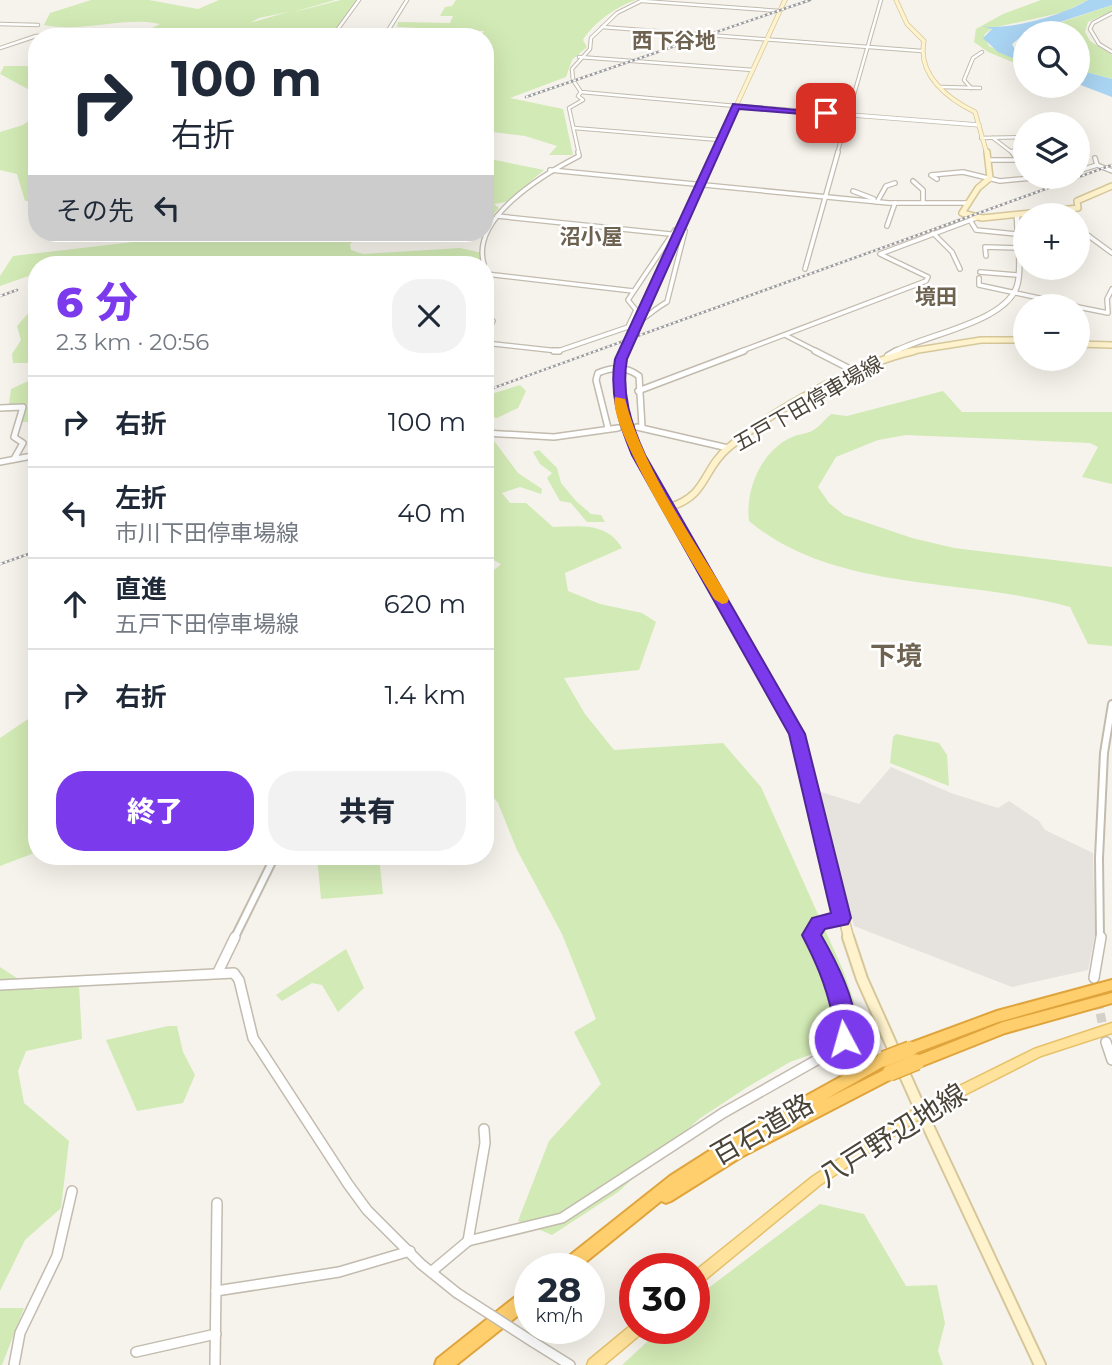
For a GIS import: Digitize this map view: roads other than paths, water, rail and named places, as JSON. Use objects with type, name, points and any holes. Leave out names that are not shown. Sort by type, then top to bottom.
[{"type":"highway","name":"百石道路","points":[[585,1253],[621,1224],[736,1152],[887,1066],[997,1017],[1112,985]]},
{"type":"highway","name":"百石道路","points":[[914,1055],[1112,998]]},
{"type":"highway","points":[[443,1365],[514,1309]]},
{"type":"main road","points":[[785,0],[621,359],[619,399],[625,425],[639,455],[797,734],[842,918],[862,979],[1040,1365]]},
{"type":"main road","points":[[896,0],[907,24],[924,41],[922,51],[925,69],[953,101],[974,110],[979,125],[989,160],[989,180],[978,188],[962,212],[973,219],[1013,216]]},
{"type":"main road","points":[[1077,203],[1112,186]]},
{"type":"main road","name":"五戸下田停車場線","points":[[670,507],[688,503],[701,494],[708,473],[728,448],[854,370],[888,356],[939,343],[1013,340]]},
{"type":"main road","points":[[1090,344],[1112,345]]},
{"type":"main road","name":"八戸野辺地線","points":[[710,1267],[816,1181],[921,1111],[1038,1052],[1112,1028]]},
{"type":"main road","points":[[594,1365],[619,1343]]},
{"type":"street","points":[[339,28],[359,0]]},
{"type":"street","points":[[390,28],[407,0]]},
{"type":"street","points":[[780,11],[643,0],[617,13],[590,38],[590,49],[579,57],[570,76],[573,85],[581,92],[979,125]]},
{"type":"street","points":[[805,269],[881,0]]},
{"type":"street","points":[[1112,13],[1093,23],[1090,29],[1098,44],[1112,52]]},
{"type":"street","points":[[0,24],[38,25]]},
{"type":"street","points":[[602,27],[922,51]]},
{"type":"street","points":[[0,48],[28,39]]},
{"type":"street","points":[[971,88],[964,80],[973,58],[982,52]]},
{"type":"street","points":[[579,57],[753,71]]},
{"type":"street","points":[[941,87],[980,88]]},
{"type":"street","points":[[494,218],[550,170],[579,156],[569,108],[583,100],[578,96],[581,92]]},
{"type":"street","points":[[574,128],[720,141]]},
{"type":"street","points":[[981,138],[1013,137]]},
{"type":"street","points":[[993,138],[1013,153]]},
{"type":"street","points":[[1096,158],[1097,165]]},
{"type":"street","points":[[989,160],[1013,160]]},
{"type":"street","points":[[1090,167],[1097,165],[1111,170]]},
{"type":"street","points":[[550,170],[895,203],[969,203]]},
{"type":"street","points":[[937,179],[931,175],[960,172],[989,180],[1013,179]]},
{"type":"street","points":[[913,181],[923,190],[923,203]]},
{"type":"street","points":[[877,201],[886,186],[895,183]]},
{"type":"street","points":[[853,191],[877,201]]},
{"type":"street","points":[[887,226],[895,203]]},
{"type":"street","points":[[494,344],[558,351],[641,323],[649,311],[667,302],[685,233],[679,230],[670,234],[496,216]]},
{"type":"street","points":[[638,391],[929,279],[880,254],[973,219],[976,230],[1013,234]]},
{"type":"street","points":[[933,233],[952,252],[960,269]]},
{"type":"street","points":[[627,329],[636,310],[628,300],[670,234]]},
{"type":"street","points":[[1090,237],[1112,253]]},
{"type":"street","points":[[985,257],[985,247],[1013,245]]},
{"type":"street","points":[[1013,275],[979,275],[979,285],[1024,294]]},
{"type":"street","points":[[494,276],[633,291]]},
{"type":"street","points":[[888,356],[993,312],[1006,304],[1016,292],[1017,280]]},
{"type":"street","points":[[1090,310],[1108,313],[1107,299],[1112,289]]},
{"type":"street","points":[[939,334],[939,343]]},
{"type":"street","points":[[785,335],[854,370]]},
{"type":"street","points":[[929,337],[939,343]]},
{"type":"street","points":[[608,428],[596,380],[598,373],[611,368],[637,372],[640,427],[728,448]]},
{"type":"street","points":[[0,408],[23,407],[15,438],[23,443],[14,459]]},
{"type":"street","points":[[494,434],[554,437],[618,428]]},
{"type":"street","points":[[0,462],[28,457]]},
{"type":"street","points":[[1094,978],[1101,935],[1099,858],[1104,753],[1112,704]]},
{"type":"street","points":[[218,972],[271,865]]},
{"type":"street","points":[[431,1272],[468,1241],[562,1218],[723,1112],[838,1048],[844,1039],[846,1026],[833,974],[811,935],[818,923],[842,918]]},
{"type":"street","points":[[0,985],[44,986],[125,977],[234,973],[239,980],[253,1038],[367,1210],[431,1272],[457,1293],[570,1365]]},
{"type":"street","points":[[1106,1042],[1112,1060]]},
{"type":"street","points":[[468,1241],[485,1143],[484,1129]]},
{"type":"street","points":[[14,1365],[20,1334],[57,1256],[72,1191]]},
{"type":"street","points":[[215,1365],[217,1203]]},
{"type":"street","points":[[216,1291],[392,1259],[410,1251]]},
{"type":"street","points":[[136,1352],[216,1334]]},
{"type":"water","points":[[1088,0],[1112,0],[1112,5],[1063,21],[1032,21],[1065,11]]},
{"type":"water","points":[[1013,25],[1013,58],[998,52],[983,38],[992,29],[981,26]]},
{"type":"water","points":[[1090,73],[1112,79],[1112,97],[1090,89]]},
{"type":"tunnel","points":[[1095,987],[1106,1042]]},
{"type":"railway","points":[[526,97],[810,0]]},
{"type":"railway","points":[[494,388],[1112,165]]},
{"type":"railway","points":[[0,296],[17,290]]},
{"type":"railway","points":[[0,564],[28,554]]},
{"type":"district","name":"西下谷地","points":[[674,40]]},
{"type":"district","name":"沼小屋","points":[[591,236]]},
{"type":"district","name":"境田","points":[[936,296]]},
{"type":"district","name":"下境","points":[[896,656]]}]
